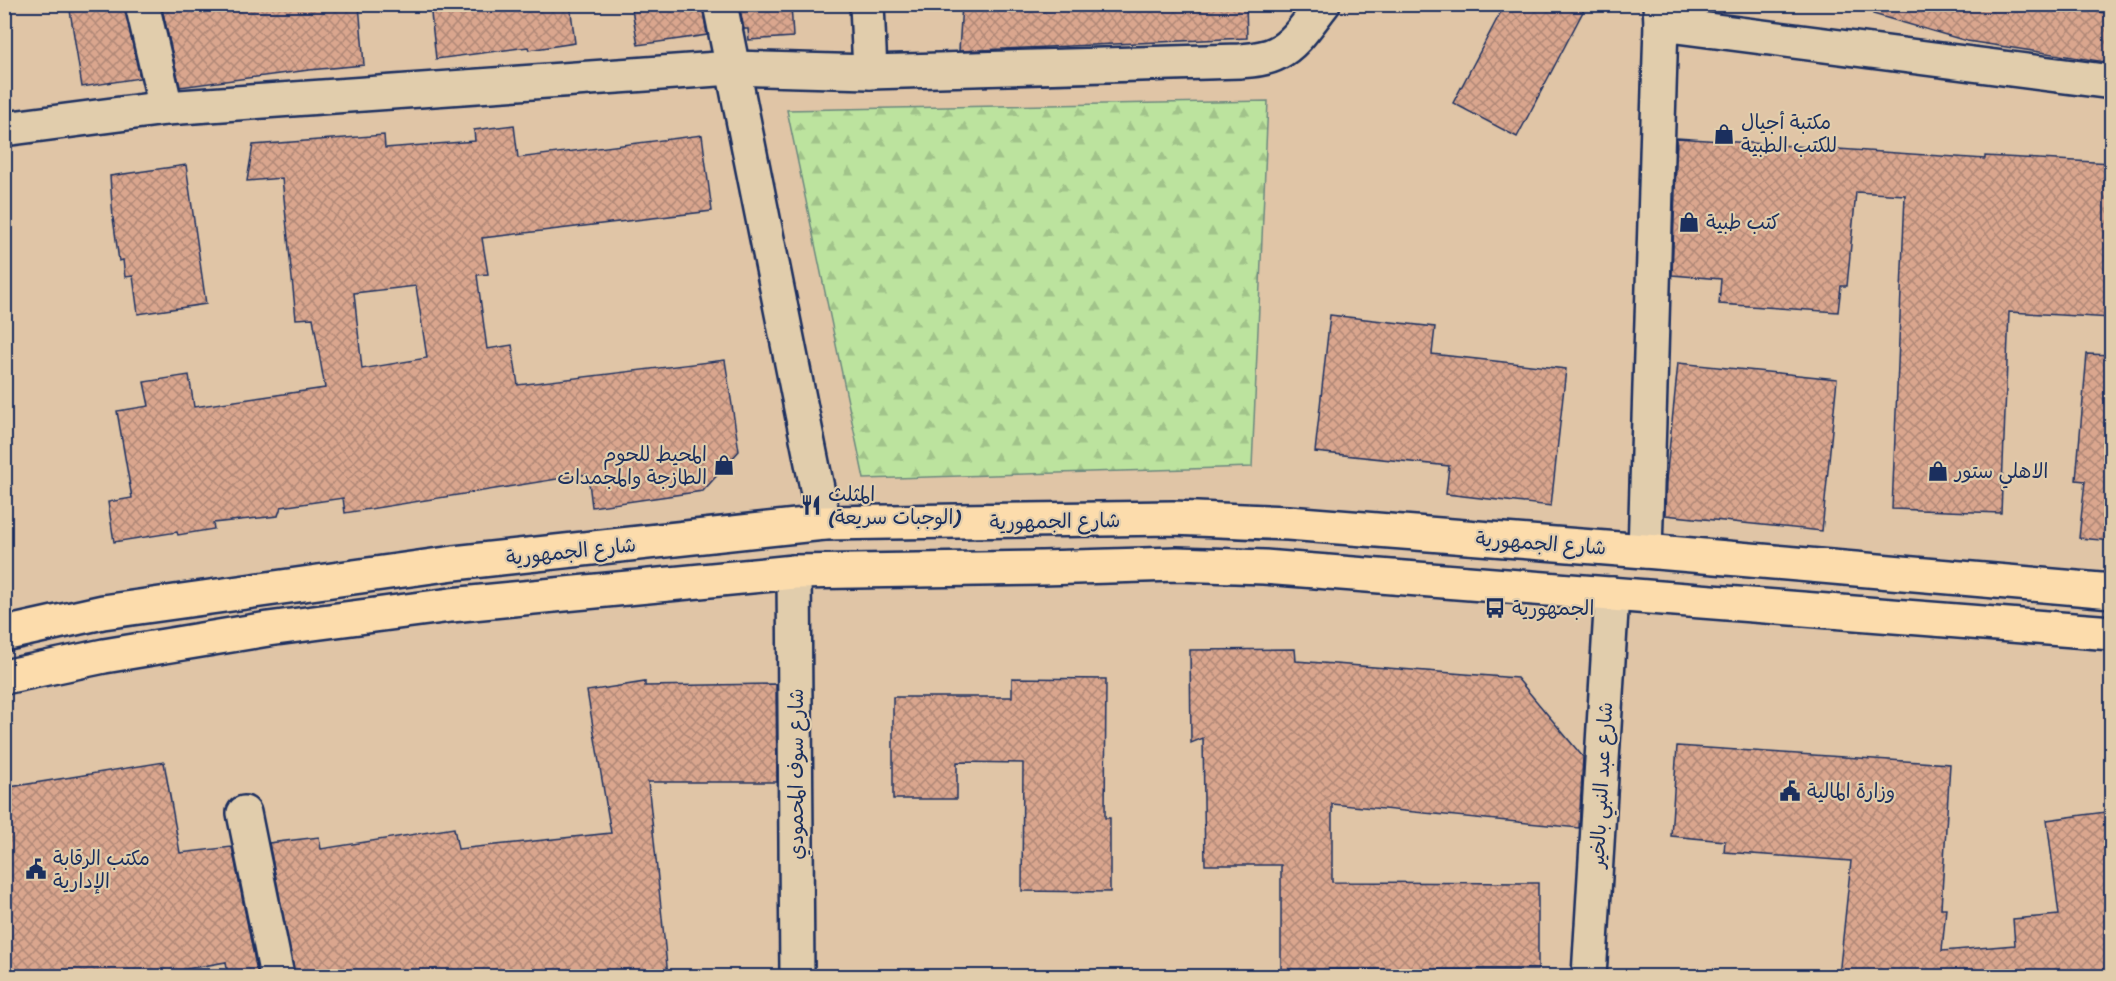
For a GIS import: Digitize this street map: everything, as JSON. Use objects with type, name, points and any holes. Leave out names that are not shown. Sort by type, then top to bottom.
[{"type":"main road","name":"شارع الجمهورية","points":[[4,634],[103,612],[431,566],[824,524],[1173,518],[1288,524],[1645,551],[2112,591]]},
{"type":"main road","points":[[4,677],[104,656],[268,629],[451,605],[794,572],[1177,564],[1264,567],[2112,633]]},
{"type":"street","points":[[142,4],[166,108]]},
{"type":"street","points":[[720,4],[824,524]]},
{"type":"street","points":[[867,4],[870,72]]},
{"type":"street","points":[[4,129],[166,108],[732,68],[870,72],[1228,62],[1260,59],[1277,53],[1289,45],[1323,4]]},
{"type":"street","points":[[1645,551],[1660,14],[2112,82]]},
{"type":"street","name":"شارع سوف المحمودي","points":[[794,572],[797,976]]},
{"type":"street","name":"شارع عبد النبي بالخير","points":[[1589,976],[1612,594]]},
{"type":"street","points":[[244,813],[277,976]]},
{"type":"green space","points":[[1268,101],[1252,467],[864,479],[787,110]]},
{"type":"building","points":[[69,4],[124,4],[140,78],[82,87]]},
{"type":"building","points":[[161,4],[359,4],[364,65],[180,87]]},
{"type":"building","points":[[430,4],[570,4],[575,43],[436,59]]},
{"type":"building","points":[[631,4],[702,4],[707,35],[638,45]]},
{"type":"building","points":[[739,4],[791,4],[793,37],[749,40],[748,29],[744,29]]},
{"type":"building","points":[[962,4],[1246,4],[1247,38],[959,51]]},
{"type":"building","points":[[1505,4],[1587,4],[1517,137],[1453,103]]},
{"type":"building","points":[[1875,4],[2053,4],[2112,14],[2112,63],[1967,41],[1873,14]]},
{"type":"building","points":[[514,125],[518,158],[702,135],[712,211],[482,238],[488,274],[477,275],[487,349],[512,345],[518,385],[725,360],[739,451],[703,491],[592,507],[588,474],[345,513],[343,498],[281,507],[278,516],[213,523],[214,529],[114,542],[108,502],[132,498],[117,411],[149,406],[144,382],[189,375],[194,407],[325,388],[313,318],[296,319],[282,178],[247,181],[253,145],[384,135],[385,148],[475,141],[474,130]],"holes":[[[416,286],[427,358],[362,369],[354,293]]]},
{"type":"building","points":[[1677,138],[1985,159],[1985,156],[2112,163],[2112,318],[2009,312],[2001,513],[1892,509],[1905,195],[1856,192],[1847,286],[1841,286],[1838,312],[1719,304],[1721,279],[1672,275]]},
{"type":"building","points":[[186,165],[206,304],[138,314],[133,276],[125,277],[123,260],[119,261],[110,176]]},
{"type":"building","points":[[1330,315],[1435,327],[1432,354],[1566,369],[1551,506],[1446,494],[1449,466],[1315,452]]},
{"type":"building","points":[[2087,354],[2112,355],[2112,541],[2079,538],[2085,481],[2076,480]]},
{"type":"building","points":[[1678,363],[1837,379],[1822,531],[1665,515],[1666,481]]},
{"type":"building","points":[[1295,649],[1296,661],[1517,678],[1583,757],[1579,828],[1332,804],[1332,882],[1538,883],[1538,970],[1281,969],[1281,865],[1205,865],[1203,738],[1191,743],[1190,650]]},
{"type":"building","points":[[1012,678],[1106,679],[1105,818],[1110,818],[1110,892],[1022,891],[1023,763],[957,762],[957,799],[893,799],[893,697],[1012,697]]},
{"type":"building","points":[[645,682],[645,686],[776,684],[777,782],[648,782],[668,976],[295,976],[269,843],[319,837],[321,849],[454,828],[458,849],[611,833],[587,691]]},
{"type":"building","points":[[1677,746],[1950,764],[1941,908],[1946,908],[1942,951],[2015,945],[2013,919],[2059,915],[2047,820],[2112,811],[2112,976],[1839,976],[1851,861],[1724,852],[1725,841],[1671,836]]},
{"type":"building","points":[[164,762],[180,853],[232,847],[258,976],[228,976],[226,962],[148,976],[4,976],[4,788]]},
{"type":"place","name":"مكتبة أجيال للكتب الطبية","points":[[1724,134]]},
{"type":"place","name":"كتب طبية","points":[[1689,222]]},
{"type":"place","name":"المحيط للحوم الطازجة والمجمدات","points":[[724,465]]},
{"type":"place","name":"الاهلي ستور","points":[[1938,471]]},
{"type":"place","name":"المثلث (الوجبات سريعة)","points":[[811,505]]},
{"type":"place","name":"الجمهورية","points":[[1495,608]]},
{"type":"place","name":"وزارة المالية","points":[[1790,791]]},
{"type":"place","name":"مكتب الرقابة الإدارية","points":[[36,869]]}]
